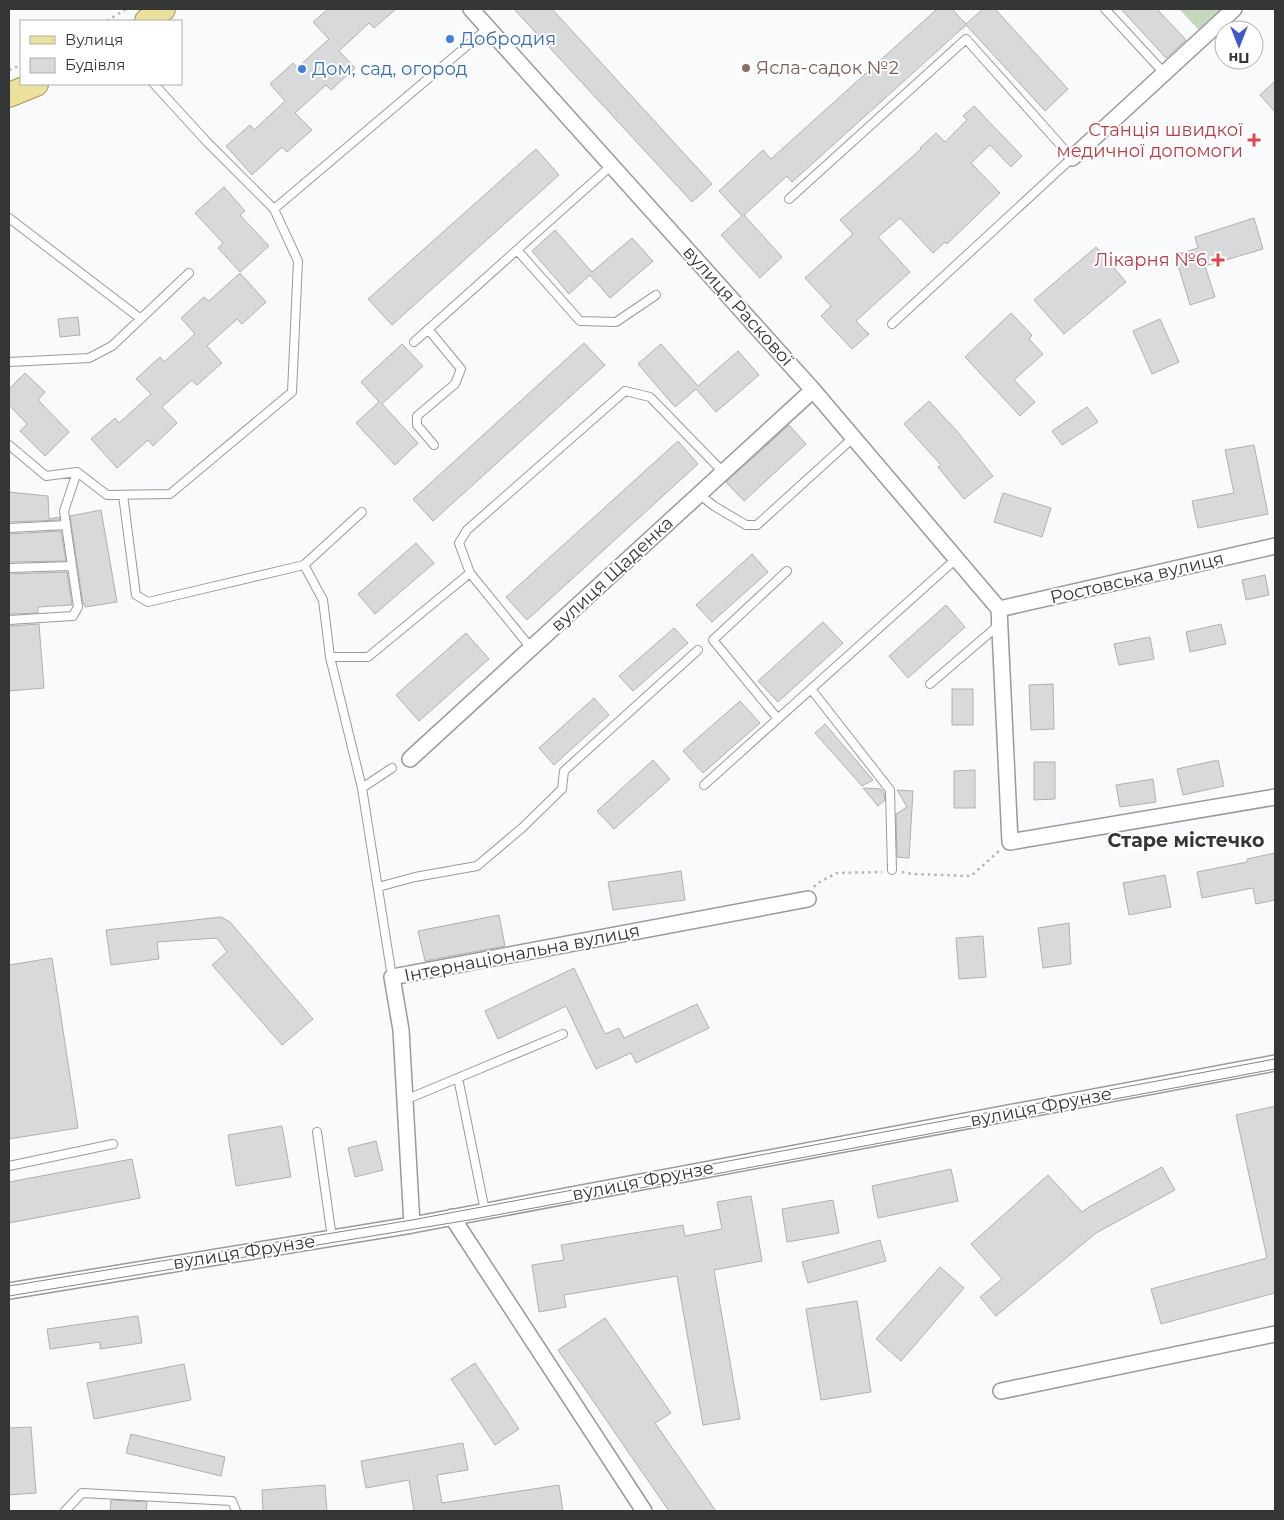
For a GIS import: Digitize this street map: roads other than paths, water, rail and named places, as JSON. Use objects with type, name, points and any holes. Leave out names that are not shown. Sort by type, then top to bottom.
[{"type":"main road","points":[[148,20],[163,9]]},
{"type":"main road","points":[[9,95],[34,85]]},
{"type":"street","name":"вулиця Раскової","points":[[471,9],[854,437],[956,559],[999,617]]},
{"type":"street","points":[[1072,158],[1234,9]]},
{"type":"street","name":"вулиця Щаденка","points":[[410,759],[813,390]]},
{"type":"street","name":"Ростовська вулиця","points":[[999,617],[1275,546]]},
{"type":"street","points":[[999,617],[1010,842],[1275,797]]},
{"type":"street","name":"Інтернаціональна вулиця","points":[[412,1225],[401,1030],[392,977],[808,899]]},
{"type":"street","name":"вулиця Фрунзе","points":[[9,1291],[412,1225],[1275,1063]]},
{"type":"street","points":[[452,1217],[644,1511]]},
{"type":"street","points":[[1001,1391],[1275,1334]]},
{"type":"lane","points":[[1105,9],[1165,74]]},
{"type":"lane","points":[[274,209],[488,28]]},
{"type":"lane","points":[[789,199],[966,39],[1072,158],[892,324]]},
{"type":"lane","points":[[9,446],[46,476],[77,472],[107,495],[170,494],[292,392],[298,261],[274,209],[207,142],[155,85]]},
{"type":"lane","points":[[414,342],[612,165]]},
{"type":"lane","points":[[9,218],[141,319]]},
{"type":"lane","points":[[516,250],[580,321],[616,322],[656,295]]},
{"type":"lane","points":[[9,362],[89,358],[112,346],[189,273]]},
{"type":"lane","points":[[428,329],[461,369],[455,384],[418,416],[418,425],[434,445]]},
{"type":"lane","points":[[531,648],[470,572],[459,543],[467,530],[625,391],[650,397],[723,472]]},
{"type":"lane","points":[[699,494],[714,506],[746,525],[757,525],[854,437]]},
{"type":"lane","points":[[9,620],[73,616],[78,608],[64,511],[77,472]]},
{"type":"lane","points":[[123,494],[136,595],[148,602],[304,565],[362,512]]},
{"type":"lane","points":[[9,528],[66,525]]},
{"type":"lane","points":[[704,785],[956,559]]},
{"type":"lane","points":[[304,565],[323,600],[330,657],[362,788],[392,977]]},
{"type":"lane","points":[[9,568],[72,566]]},
{"type":"lane","points":[[778,719],[713,640],[787,570]]},
{"type":"lane","points":[[330,657],[368,657],[470,572]]},
{"type":"lane","points":[[930,684],[999,617]]},
{"type":"lane","points":[[378,887],[415,877],[477,866],[522,828],[562,789],[564,770],[698,650]]},
{"type":"lane","points":[[811,689],[890,790],[892,870]]},
{"type":"lane","points":[[362,788],[392,768]]},
{"type":"lane","points":[[405,1100],[563,1034]]},
{"type":"lane","points":[[458,1078],[486,1211]]},
{"type":"lane","points":[[317,1132],[332,1238]]},
{"type":"lane","points":[[9,1166],[113,1144]]},
{"type":"lane","points":[[64,1511],[82,1493],[232,1501],[236,1511]]},
{"type":"tram line","points":[[9,1286],[412,1220],[1275,1059]]},
{"type":"tram line","points":[[9,1296],[475,1219],[1275,1069]]},
{"type":"place","name":"Добродия","points":[[450,39]]},
{"type":"place","name":"Ясла-садок №2","points":[[746,68]]},
{"type":"place","name":"Дом, сад, огород","points":[[302,69]]},
{"type":"place","name":"Станція швидкої медичної допомоги","points":[[1254,140]]},
{"type":"place","name":"Лікарня №6","points":[[1218,260]]},
{"type":"district","name":"Старе містечко","points":[[1186,840]]}]
